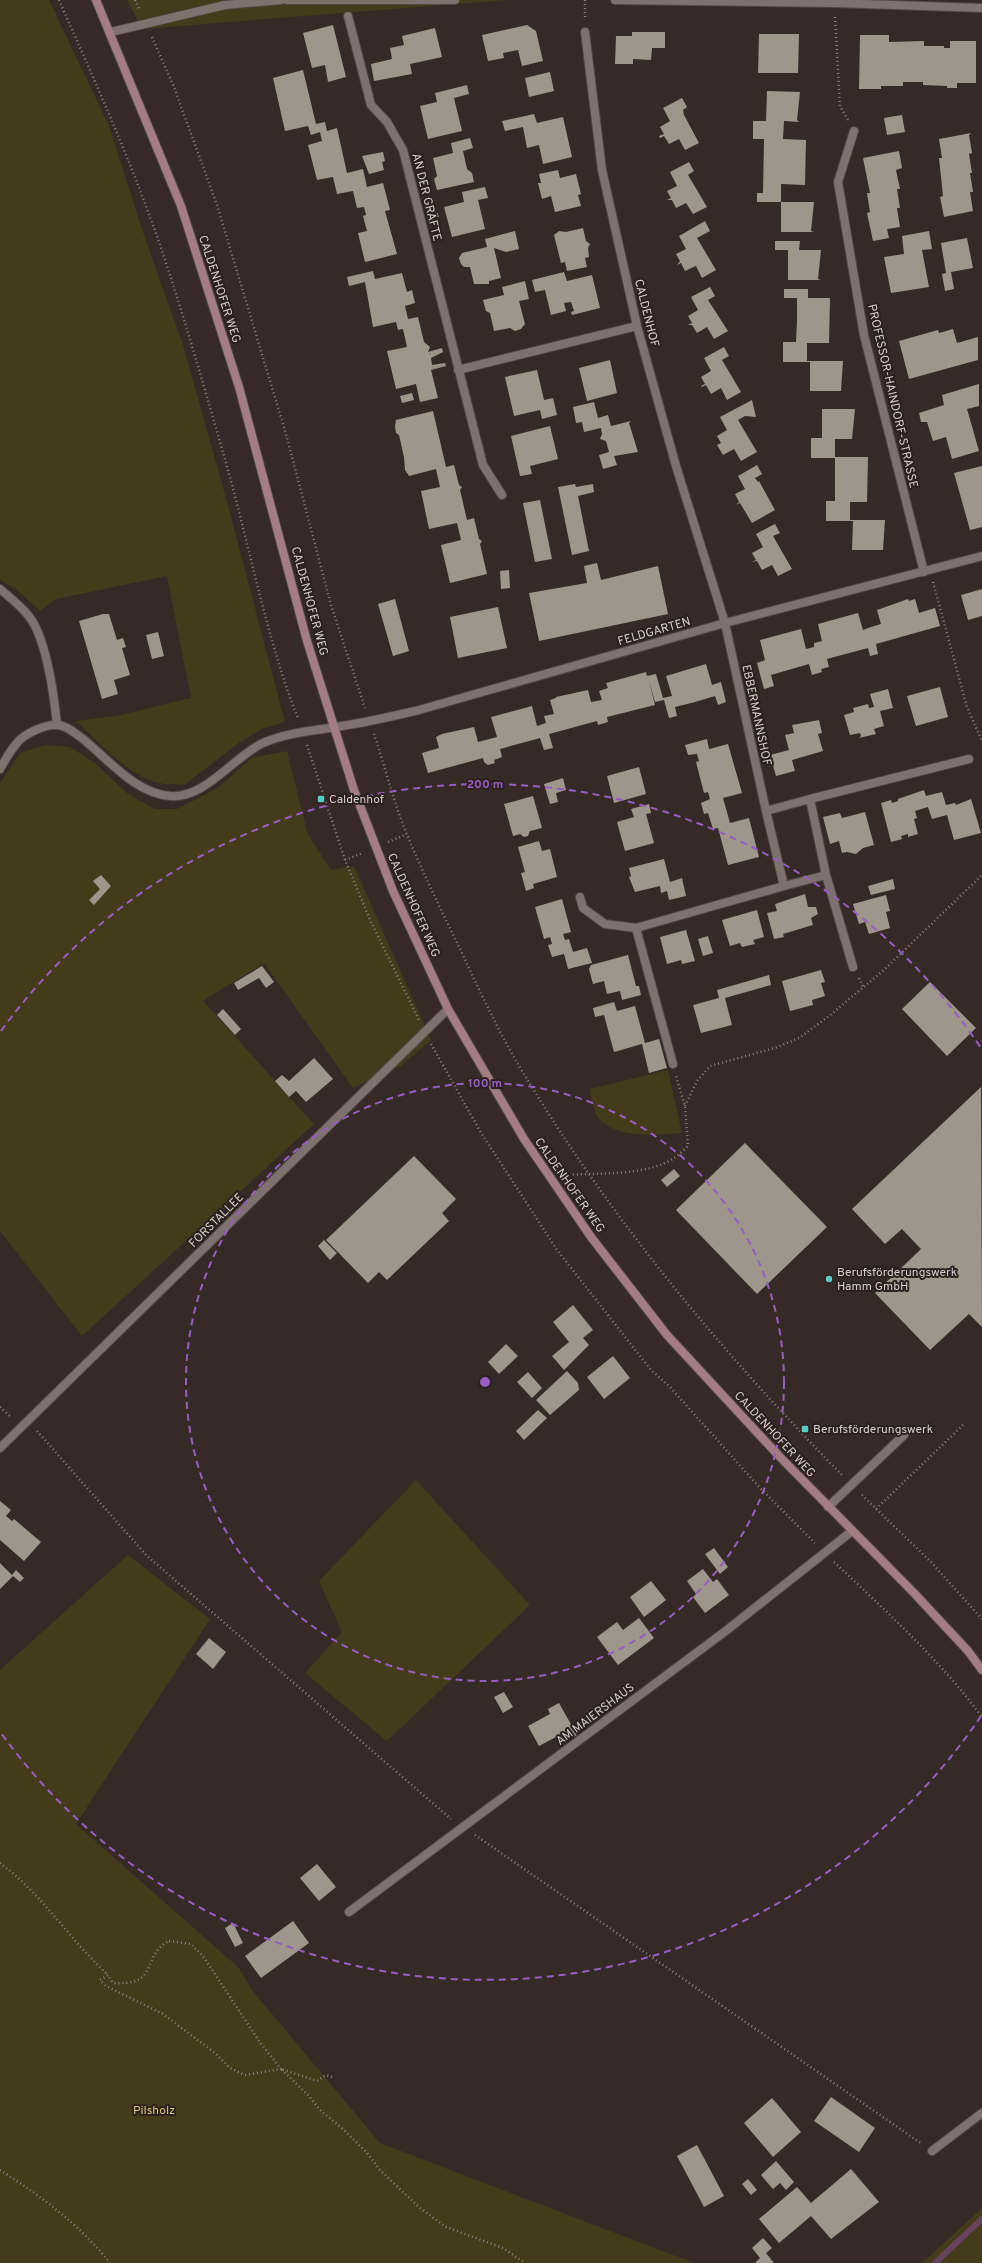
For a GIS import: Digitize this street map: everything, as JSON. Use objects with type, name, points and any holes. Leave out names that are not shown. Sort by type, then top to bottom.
[{"type":"main road","name":"CALDENHOFER WEG","points":[[96,0],[111,32],[181,206],[235,372],[333,728],[364,816],[394,891],[448,1010],[524,1139],[591,1237],[667,1335],[828,1507],[968,1651],[982,1670]]},
{"type":"street","points":[[111,32],[145,22],[225,5],[281,0]]},
{"type":"street","points":[[287,0],[455,0]]},
{"type":"street","points":[[615,0],[835,3],[982,8]]},
{"type":"street","name":"AN DER GRÄFTE","points":[[348,16],[371,105],[387,122],[403,150],[483,466],[502,495]]},
{"type":"street","name":"CALDENHOF","points":[[584,32],[602,170],[637,326],[676,466],[725,623]]},
{"type":"street","name":"PROFESSOR-HAINDORF-STRASSE","points":[[854,131],[838,182],[864,335],[927,571]]},
{"type":"street","points":[[458,370],[637,326]]},
{"type":"street","name":"FELDGARTEN","points":[[57,724],[73,731],[140,786],[158,794],[172,796],[190,793],[210,783],[241,755],[263,743],[303,731],[370,722],[496,689],[725,623],[982,556]]},
{"type":"street","points":[[0,589],[22,608],[37,630],[54,689],[57,724],[36,730],[18,742],[0,769]]},
{"type":"street","name":"EBBERMANNSHOF","points":[[725,623],[784,886]]},
{"type":"street","points":[[766,811],[969,759]]},
{"type":"street","points":[[810,799],[826,875],[853,967]]},
{"type":"street","points":[[580,897],[584,908],[605,924],[636,928],[826,875]]},
{"type":"street","points":[[636,928],[673,1064]]},
{"type":"street","name":"FORSTALLEE","points":[[0,1448],[424,1031],[448,1010]]},
{"type":"street","points":[[828,1507],[852,1486],[904,1435]]},
{"type":"street","name":"AM MAIERSHAUS","points":[[349,1912],[727,1630],[852,1530]]},
{"type":"street","points":[[932,2151],[982,2113]]},
{"type":"path","points":[[59,0],[109,113],[163,254],[226,464],[244,536],[287,690],[303,731],[345,860],[371,922],[424,1031],[480,1130],[557,1250],[651,1370],[670,1387],[760,1488],[897,1622],[964,1692],[982,1717]]},
{"type":"path","points":[[135,0],[174,87],[217,205],[286,434],[331,605],[406,834],[499,1032],[527,1080],[588,1173],[646,1253],[714,1337],[777,1408],[852,1486],[932,1562],[982,1619]]},
{"type":"path","points":[[584,0],[584,32]]},
{"type":"path","points":[[835,3],[840,106]]},
{"type":"path","points":[[430,354],[443,350]]},
{"type":"path","points":[[927,571],[968,707],[982,741]]},
{"type":"path","points":[[685,1106],[697,1081],[710,1066],[775,1048],[799,1038],[829,1016],[885,969],[982,875]]},
{"type":"path","points":[[549,1176],[633,1170],[657,1166],[674,1158],[688,1146],[685,1106],[673,1064]]},
{"type":"path","points":[[25,1424],[37,1431],[74,1471],[146,1556],[462,1828],[737,2015],[932,2151]]},
{"type":"path","points":[[876,1509],[963,1425]]},
{"type":"path","points":[[0,1863],[21,1879],[91,1960],[108,1976],[113,1983],[133,1983],[144,1976],[159,1946],[169,1940],[191,1944],[203,1956],[260,2041],[281,2069],[309,2096],[320,2110],[344,2130],[367,2153],[380,2170],[420,2208],[446,2228],[504,2248],[525,2263]]},
{"type":"path","points":[[108,1976],[100,1980],[106,1986],[163,2014],[215,2053],[230,2068],[245,2075],[281,2069],[317,2081],[326,2075],[332,2076]]},
{"type":"path","points":[[0,2170],[24,2185],[74,2223],[110,2263]]},
{"type":"green space","points":[[0,0],[49,0],[109,126],[143,232],[183,345],[229,509],[285,722],[262,729],[240,742],[184,785],[159,783],[136,774],[114,757],[76,721],[121,715],[191,698],[167,576],[56,599],[40,611],[18,591],[0,580]]},
{"type":"green space","points":[[127,0],[507,0],[142,29]]},
{"type":"green space","points":[[46,745],[70,747],[95,763],[128,794],[155,809],[177,809],[216,789],[252,758],[287,751],[308,835],[331,870],[354,866],[431,1040],[401,1066],[353,1088],[264,963],[203,1001],[314,1124],[82,1336],[0,1231],[0,783],[20,753]]},
{"type":"green space","points":[[668,1070],[682,1133],[650,1135],[627,1133],[616,1130],[599,1119],[594,1109],[590,1089]]},
{"type":"green space","points":[[416,1480],[530,1605],[387,1741],[305,1673],[342,1632],[319,1581]]},
{"type":"green space","name":"Pilsholz","points":[[128,1555],[210,1619],[76,1824],[239,1968],[252,1990],[380,2143],[694,2263],[0,2263],[0,1670]]},
{"type":"green space","points":[[982,2208],[982,2263],[922,2263]]},
{"type":"building","points":[[333,25],[346,77],[328,82],[325,65],[312,68],[303,33]]},
{"type":"building","points":[[527,25],[536,31],[543,61],[522,66],[518,50],[503,53],[504,58],[488,61],[482,35]]},
{"type":"building","points":[[435,28],[442,57],[410,64],[412,74],[374,81],[371,64],[392,59],[390,48],[404,45],[402,36]]},
{"type":"building","points":[[632,32],[665,32],[665,48],[652,48],[651,60],[633,59],[633,64],[615,64],[616,36],[632,36]]},
{"type":"building","points":[[759,34],[799,34],[798,73],[758,73]]},
{"type":"building","points":[[860,35],[889,35],[889,42],[924,41],[924,46],[944,46],[944,48],[950,48],[950,41],[976,41],[976,83],[957,83],[957,88],[947,88],[947,86],[923,85],[923,82],[903,82],[903,86],[881,86],[881,89],[859,89]]},
{"type":"building","points":[[303,70],[316,124],[325,122],[327,131],[337,128],[347,173],[363,169],[367,187],[383,183],[390,210],[385,211],[397,254],[365,262],[358,233],[367,231],[363,216],[366,215],[364,207],[357,208],[353,191],[337,194],[333,177],[317,180],[308,145],[322,141],[320,132],[311,135],[308,126],[285,131],[273,78]]},
{"type":"building","points":[[550,72],[554,91],[529,97],[525,78]]},
{"type":"building","points":[[467,85],[469,94],[454,98],[462,131],[428,139],[420,106],[437,102],[435,93]]},
{"type":"building","points":[[767,91],[800,92],[797,120],[799,122],[784,121],[783,139],[806,140],[805,185],[781,184],[781,202],[757,202],[757,193],[763,193],[764,139],[753,139],[753,121],[766,121]]},
{"type":"building","points":[[682,98],[687,107],[683,110],[684,115],[699,143],[685,150],[679,139],[669,144],[664,136],[660,138],[659,136],[664,134],[660,127],[670,121],[663,108]]},
{"type":"building","points":[[534,114],[537,123],[563,117],[572,157],[543,164],[539,145],[527,148],[523,127],[505,131],[502,121]]},
{"type":"building","points":[[902,115],[905,132],[887,135],[884,118]]},
{"type":"building","points":[[971,133],[969,135],[972,153],[969,154],[973,192],[970,192],[973,211],[944,217],[940,197],[943,196],[939,158],[942,158],[939,139]]},
{"type":"building","points":[[470,138],[473,148],[463,151],[467,169],[472,173],[474,182],[437,190],[434,179],[437,176],[433,158],[453,153],[451,143]]},
{"type":"building","points":[[899,151],[902,168],[896,170],[900,189],[897,189],[900,208],[897,208],[900,227],[887,229],[889,238],[873,241],[867,213],[870,212],[867,193],[870,193],[863,158]]},
{"type":"building","points":[[383,152],[385,161],[382,162],[384,170],[369,174],[362,156]]},
{"type":"building","points":[[689,162],[694,171],[688,175],[707,207],[693,214],[686,203],[676,208],[672,200],[667,200],[671,198],[667,191],[677,186],[670,172]]},
{"type":"building","points":[[558,170],[560,178],[576,174],[581,194],[578,195],[581,206],[555,212],[551,196],[542,199],[538,183],[541,183],[539,174]]},
{"type":"building","points":[[485,187],[488,198],[478,200],[485,229],[452,237],[444,207],[464,202],[462,192]]},
{"type":"building","points":[[781,202],[814,202],[811,231],[814,232],[781,232]]},
{"type":"building","points":[[705,221],[710,231],[697,238],[716,270],[702,278],[696,266],[685,271],[681,263],[677,265],[680,261],[676,254],[686,249],[679,236]]},
{"type":"building","points":[[583,228],[586,241],[590,244],[588,248],[589,257],[585,258],[587,267],[567,271],[565,262],[561,263],[554,235],[559,231],[566,232]]},
{"type":"building","points":[[515,231],[519,249],[506,252],[494,248],[501,278],[489,281],[489,284],[474,284],[470,267],[464,267],[461,264],[459,258],[462,253],[487,247],[485,239]]},
{"type":"building","points":[[929,231],[932,249],[922,250],[929,287],[891,293],[884,257],[904,254],[902,236]]},
{"type":"building","points":[[967,238],[973,268],[951,272],[954,289],[945,291],[942,274],[946,273],[941,243]]},
{"type":"building","points":[[775,241],[800,241],[799,250],[821,250],[818,279],[821,280],[788,280],[788,250],[775,250]]},
{"type":"building","points":[[373,271],[375,279],[402,273],[407,292],[412,290],[415,303],[405,306],[408,319],[418,317],[424,342],[430,347],[428,352],[442,348],[443,352],[431,358],[432,365],[445,363],[446,366],[431,370],[438,398],[420,402],[416,384],[396,389],[387,351],[407,347],[403,329],[398,330],[396,322],[373,327],[365,282],[349,286],[347,277]]},
{"type":"building","points":[[564,272],[567,281],[592,275],[600,308],[572,315],[571,312],[574,311],[571,302],[564,303],[566,311],[551,315],[545,290],[535,292],[532,280]]},
{"type":"building","points":[[525,281],[529,299],[519,301],[525,324],[521,329],[515,331],[510,328],[494,331],[490,313],[486,311],[483,300],[504,295],[502,287]]},
{"type":"building","points":[[710,287],[715,296],[708,300],[728,331],[714,339],[707,327],[697,333],[692,325],[688,325],[692,323],[688,316],[698,310],[691,297]]},
{"type":"building","points":[[784,289],[808,289],[808,298],[830,298],[829,343],[807,343],[807,361],[843,361],[841,391],[810,391],[810,362],[783,362],[783,342],[796,342],[797,321],[797,298],[784,298]]},
{"type":"building","points":[[953,329],[957,343],[978,337],[978,360],[909,379],[899,341],[938,330],[939,333]]},
{"type":"building","points":[[724,347],[729,356],[722,360],[741,392],[727,400],[721,388],[711,394],[706,385],[701,386],[705,384],[701,377],[711,371],[704,358]]},
{"type":"building","points":[[610,360],[617,393],[587,401],[579,368]]},
{"type":"building","points":[[537,370],[544,400],[553,398],[557,415],[542,419],[540,410],[514,416],[505,377]]},
{"type":"building","points":[[979,384],[979,406],[967,409],[979,451],[952,459],[946,437],[933,441],[927,422],[921,422],[919,413],[944,405],[942,395]]},
{"type":"building","points":[[412,393],[414,400],[402,403],[400,396]]},
{"type":"building","points":[[752,400],[756,417],[745,416],[738,420],[757,452],[741,461],[734,449],[723,455],[717,445],[721,443],[717,436],[727,430],[720,417]]},
{"type":"building","points":[[594,402],[598,418],[608,415],[611,426],[631,421],[629,423],[638,452],[614,456],[617,465],[603,469],[599,455],[609,452],[606,441],[600,439],[602,434],[601,428],[584,432],[582,422],[576,423],[573,407]]},
{"type":"building","points":[[822,409],[855,409],[852,439],[835,439],[835,457],[868,457],[867,502],[850,502],[850,520],[885,520],[883,550],[852,550],[853,521],[826,521],[826,501],[835,501],[835,458],[811,458],[811,438],[822,438]]},
{"type":"building","points":[[433,411],[446,467],[454,465],[459,485],[462,487],[460,490],[467,520],[474,518],[479,539],[482,541],[480,544],[487,574],[450,583],[441,545],[461,540],[457,523],[429,529],[421,491],[440,487],[436,469],[409,476],[405,470],[404,457],[399,435],[396,433],[395,427],[396,420]]},
{"type":"building","points":[[550,426],[558,459],[530,466],[532,474],[520,476],[511,436]]},
{"type":"building","points":[[757,465],[762,474],[755,478],[758,482],[759,481],[775,510],[752,523],[740,503],[736,505],[739,502],[735,494],[745,489],[738,476]]},
{"type":"building","points":[[982,466],[982,527],[970,530],[954,473]]},
{"type":"building","points":[[575,484],[576,487],[593,484],[594,492],[578,496],[589,551],[572,555],[558,487]]},
{"type":"building","points":[[540,500],[552,559],[535,562],[523,503]]},
{"type":"building","points":[[775,524],[780,533],[773,536],[792,569],[778,576],[772,565],[762,570],[757,561],[752,562],[756,560],[752,553],[763,547],[756,534]]},
{"type":"building","points":[[597,563],[601,580],[658,566],[668,614],[539,641],[529,593],[587,583],[584,566]]},
{"type":"building","points":[[509,570],[510,588],[501,589],[500,571]]},
{"type":"building","points":[[982,589],[982,616],[968,620],[961,595]]},
{"type":"building","points":[[395,599],[409,651],[393,656],[378,604]]},
{"type":"building","points":[[908,599],[909,601],[915,599],[919,613],[935,608],[940,626],[876,644],[878,654],[870,656],[868,648],[827,659],[829,667],[821,669],[822,672],[812,675],[809,664],[771,675],[774,686],[764,689],[757,663],[765,660],[760,640],[801,629],[806,649],[814,647],[814,643],[822,641],[818,624],[858,613],[863,630],[881,624],[877,610]]},
{"type":"building","points":[[498,607],[507,648],[458,658],[450,617]]},
{"type":"building","points":[[103,614],[109,614],[117,640],[123,638],[126,647],[122,648],[130,675],[114,680],[118,694],[102,699],[79,621]]},
{"type":"building","points":[[158,632],[164,656],[152,659],[146,635]]},
{"type":"building","points":[[706,664],[712,685],[721,682],[726,702],[718,705],[715,696],[675,707],[677,716],[669,718],[664,700],[655,702],[649,681],[655,705],[607,717],[608,722],[598,725],[597,721],[549,734],[553,748],[544,750],[540,738],[500,749],[502,757],[494,760],[495,763],[488,765],[484,762],[483,758],[428,773],[422,753],[439,748],[436,737],[442,734],[474,727],[478,742],[497,737],[491,717],[532,706],[537,726],[546,723],[544,716],[554,714],[550,700],[556,697],[588,690],[591,702],[602,700],[599,691],[608,688],[606,683],[646,672],[647,676],[656,674],[663,698],[672,696],[666,676]]},
{"type":"building","points":[[940,687],[948,717],[916,726],[907,696]]},
{"type":"building","points":[[888,689],[893,708],[880,711],[884,726],[874,729],[876,734],[859,738],[861,736],[860,733],[850,735],[844,715],[854,712],[853,708],[868,704],[869,708],[874,707],[870,694]]},
{"type":"building","points":[[819,720],[822,733],[818,734],[823,751],[792,760],[795,771],[776,776],[770,755],[789,750],[785,735],[794,733],[792,725]]},
{"type":"building","points":[[707,739],[709,749],[728,744],[742,793],[723,798],[730,823],[749,818],[759,857],[728,865],[718,828],[713,829],[708,813],[704,814],[701,803],[710,799],[708,792],[704,793],[696,762],[699,761],[697,754],[688,755],[685,745]]},
{"type":"building","points":[[639,767],[646,794],[614,803],[607,776]]},
{"type":"building","points":[[563,778],[566,790],[556,793],[558,802],[550,804],[544,784]]},
{"type":"building","points":[[924,790],[926,796],[942,792],[946,805],[955,803],[956,805],[971,799],[981,833],[954,840],[947,815],[932,819],[928,807],[915,811],[917,818],[914,819],[918,834],[908,837],[908,834],[901,836],[902,839],[891,842],[881,803],[891,800],[892,803],[898,801],[898,799]]},
{"type":"building","points":[[533,796],[542,828],[530,831],[528,836],[524,837],[520,834],[513,836],[504,804]]},
{"type":"building","points":[[649,804],[651,813],[646,814],[654,843],[625,851],[617,822],[634,817],[631,809]]},
{"type":"building","points":[[865,812],[874,845],[863,848],[856,854],[847,852],[842,853],[839,841],[830,844],[823,817],[840,813],[842,818]]},
{"type":"building","points":[[539,841],[542,851],[550,849],[557,877],[533,884],[534,888],[526,891],[521,873],[525,872],[518,847]]},
{"type":"building","points":[[664,859],[670,882],[682,878],[686,896],[669,900],[667,891],[661,893],[660,886],[635,892],[629,877],[631,876],[629,868]]},
{"type":"building","points":[[101,875],[111,886],[94,905],[89,900],[100,889],[93,881]]},
{"type":"building","points":[[893,879],[895,889],[871,895],[868,886]]},
{"type":"building","points":[[805,894],[808,907],[816,907],[818,914],[811,918],[813,925],[783,934],[784,937],[774,939],[767,913],[777,911],[775,904]]},
{"type":"building","points":[[886,895],[890,911],[886,912],[890,928],[869,934],[865,922],[859,924],[853,904]]},
{"type":"building","points":[[562,899],[571,932],[563,934],[565,940],[569,939],[573,952],[587,948],[592,963],[568,969],[564,954],[552,957],[548,945],[552,944],[550,937],[544,939],[535,907]]},
{"type":"building","points":[[757,910],[764,937],[753,940],[755,944],[742,947],[740,943],[730,946],[722,920]]},
{"type":"building","points":[[686,930],[695,961],[682,964],[681,960],[667,964],[660,937]]},
{"type":"building","points":[[708,936],[713,953],[703,956],[698,939]]},
{"type":"building","points":[[628,955],[636,986],[639,986],[641,995],[622,1000],[620,991],[607,994],[604,981],[593,984],[589,969],[591,965]]},
{"type":"building","points":[[262,966],[274,982],[266,988],[259,978],[238,990],[234,983]]},
{"type":"building","points":[[821,970],[825,982],[821,983],[825,996],[812,1000],[813,1005],[790,1011],[782,981]]},
{"type":"building","points":[[769,975],[771,985],[725,998],[732,1025],[701,1033],[693,1005],[719,998],[717,990]]},
{"type":"building","points":[[930,982],[976,1028],[947,1056],[902,1009]]},
{"type":"building","points":[[614,1002],[617,1011],[635,1006],[645,1043],[659,1039],[667,1068],[649,1073],[642,1044],[614,1052],[604,1015],[595,1017],[593,1008]]},
{"type":"building","points":[[223,1009],[241,1029],[235,1035],[217,1015]]},
{"type":"building","points":[[314,1058],[333,1079],[306,1102],[296,1091],[289,1097],[275,1081],[282,1075],[289,1081]]},
{"type":"building","points":[[981,1087],[982,1327],[969,1314],[930,1350],[875,1293],[921,1249],[902,1229],[885,1244],[852,1209]]},
{"type":"building","points":[[745,1143],[827,1227],[757,1294],[676,1210]]},
{"type":"building","points":[[414,1156],[456,1199],[442,1213],[449,1221],[387,1280],[379,1272],[368,1283],[326,1240]]},
{"type":"building","points":[[674,1169],[680,1176],[667,1187],[661,1180]]},
{"type":"building","points":[[324,1240],[337,1253],[330,1260],[318,1246]]},
{"type":"building","points":[[573,1305],[593,1330],[583,1338],[589,1345],[564,1370],[552,1356],[569,1342],[553,1322]]},
{"type":"building","points":[[506,1344],[518,1356],[499,1374],[488,1362]]},
{"type":"building","points":[[613,1356],[630,1378],[604,1399],[587,1377]]},
{"type":"building","points":[[567,1371],[578,1383],[579,1390],[550,1415],[536,1400]]},
{"type":"building","points":[[528,1372],[542,1388],[532,1398],[517,1382]]},
{"type":"building","points":[[538,1410],[547,1418],[524,1440],[516,1431]]},
{"type":"building","points":[[0,1501],[11,1510],[6,1516],[12,1521],[14,1519],[41,1542],[24,1561],[0,1540]]},
{"type":"building","points":[[714,1548],[728,1567],[720,1574],[705,1554]]},
{"type":"building","points":[[0,1563],[12,1575],[16,1570],[24,1578],[20,1582],[13,1576],[0,1589]]},
{"type":"building","points":[[703,1569],[713,1582],[717,1579],[729,1595],[705,1613],[693,1597],[696,1594],[687,1581]]},
{"type":"building","points":[[651,1581],[666,1600],[644,1617],[630,1597]]},
{"type":"building","points":[[639,1618],[654,1638],[618,1665],[597,1637],[617,1622],[623,1630]]},
{"type":"building","points":[[209,1638],[226,1652],[213,1669],[196,1654]]},
{"type":"building","points":[[504,1692],[513,1707],[503,1713],[494,1697]]},
{"type":"building","points":[[559,1703],[577,1735],[560,1744],[556,1737],[539,1746],[528,1726],[550,1714],[548,1709]]},
{"type":"building","points":[[317,1864],[336,1887],[319,1901],[300,1878]]},
{"type":"building","points":[[293,1921],[309,1943],[261,1978],[245,1956]]},
{"type":"building","points":[[233,1923],[243,1943],[235,1947],[225,1928]]},
{"type":"building","points":[[831,2097],[875,2128],[859,2152],[814,2121]]},
{"type":"building","points":[[772,2098],[801,2132],[773,2157],[744,2123]]},
{"type":"building","points":[[697,2145],[724,2196],[704,2207],[677,2156]]},
{"type":"building","points":[[776,2161],[794,2182],[786,2190],[780,2183],[773,2189],[761,2175]]},
{"type":"building","points":[[851,2169],[879,2202],[831,2239],[811,2216],[779,2243],[759,2219],[797,2187],[811,2203]]},
{"type":"building","points":[[748,2179],[757,2190],[751,2195],[742,2184]]},
{"type":"building","points":[[763,2238],[772,2248],[766,2253],[774,2263],[755,2263],[760,2258],[752,2248]]},
{"type":"waterway","points":[[935,2263],[982,2219]]},
{"type":"place","name":"Caldenhof","points":[[321,799]]},
{"type":"place","name":"Berufsförderungswerk Hamm GmbH","points":[[829,1279]]},
{"type":"place","name":"Berufsförderungswerk","points":[[805,1429]]}]
